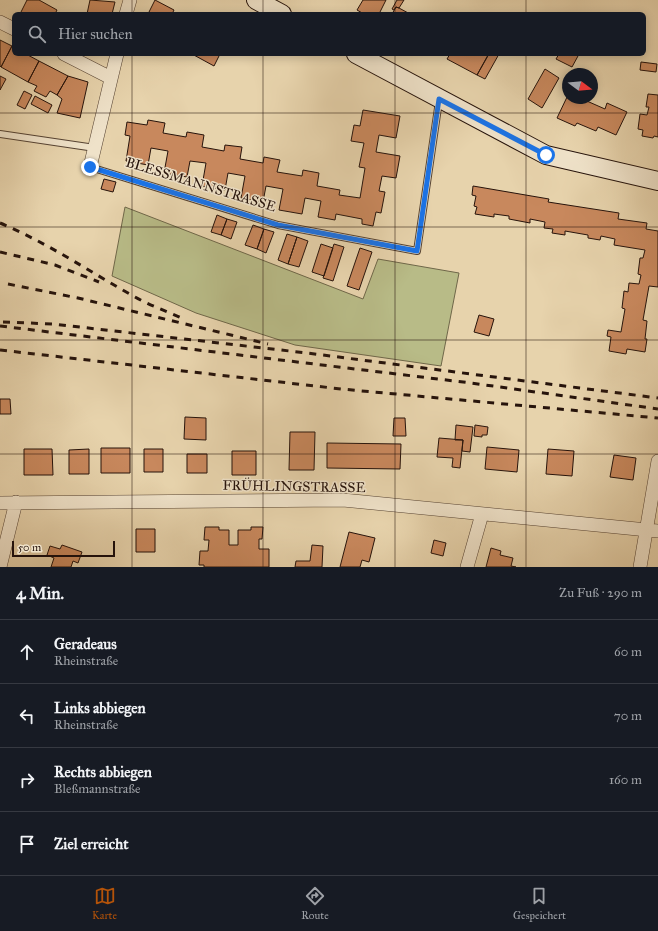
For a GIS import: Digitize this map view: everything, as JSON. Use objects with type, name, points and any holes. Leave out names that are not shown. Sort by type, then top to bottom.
[{"type":"main road","points":[[256,0],[278,12]]},
{"type":"main road","points":[[360,56],[546,155],[658,181]]},
{"type":"street","points":[[127,12],[130,0]]},
{"type":"street","points":[[0,22],[12,28]]},
{"type":"street","points":[[68,56],[111,78]]},
{"type":"street","name":"BLESSMANNSTRASSE","points":[[90,167],[116,56]]},
{"type":"street","points":[[640,567],[653,530],[658,461]]},
{"type":"street","name":"FRÜHLINGSTRASSE","points":[[0,503],[343,500],[653,530]]},
{"type":"street","points":[[0,567],[16,502]]},
{"type":"street","points":[[467,567],[482,514]]},
{"type":"lane","name":"BLESSMANNSTRASSE","points":[[90,167],[278,225],[417,251],[439,99]]},
{"type":"lane","points":[[0,134],[95,148]]},
{"type":"green space","points":[[125,207],[363,299],[378,259],[459,273],[441,366],[295,345],[196,313],[112,276]]},
{"type":"building","points":[[27,0],[39,0],[57,10],[56,12],[21,12]]},
{"type":"building","points":[[90,0],[115,2],[112,12],[87,12]]},
{"type":"building","points":[[155,0],[174,10],[173,12],[149,12]]},
{"type":"building","points":[[363,0],[386,0],[380,12],[360,12],[357,10]]},
{"type":"building","points":[[397,0],[404,0],[399,8],[396,7],[394,10],[392,9]]},
{"type":"building","points":[[396,7],[406,12],[393,12]]},
{"type":"building","points":[[0,40],[12,46],[1,67],[0,66]]},
{"type":"building","points":[[12,46],[12,56],[30,56],[39,61],[28,82],[1,67]]},
{"type":"building","points":[[196,56],[219,56],[214,66]]},
{"type":"building","points":[[449,56],[487,56],[477,75],[447,59]]},
{"type":"building","points":[[488,56],[498,56],[485,79],[477,75]]},
{"type":"building","points":[[558,56],[578,56],[572,67],[556,59]]},
{"type":"building","points":[[39,61],[68,76],[57,95],[50,91],[46,97],[34,91],[37,86],[28,82]]},
{"type":"building","points":[[641,62],[657,64],[656,72],[640,70]]},
{"type":"building","points":[[545,69],[559,78],[542,108],[528,99]]},
{"type":"building","points":[[0,76],[6,79],[0,90]]},
{"type":"building","points":[[68,76],[88,82],[80,118],[57,113],[62,99],[57,95]]},
{"type":"building","points":[[24,91],[32,95],[25,109],[17,105]]},
{"type":"building","points":[[648,94],[658,95],[658,137],[654,136],[653,138],[642,136],[643,130],[638,129],[640,114],[647,115],[649,107],[646,107]]},
{"type":"building","points":[[35,96],[52,105],[48,113],[31,104]]},
{"type":"building","points":[[607,103],[627,112],[616,135],[598,127],[596,131],[577,123],[575,126],[557,118],[564,104],[594,104],[605,109]]},
{"type":"building","points":[[363,110],[400,116],[396,138],[379,135],[376,152],[400,156],[396,178],[382,176],[379,191],[385,192],[381,213],[376,212],[373,226],[362,224],[362,219],[336,214],[335,220],[318,217],[321,201],[305,198],[302,214],[279,210],[283,189],[266,186],[263,202],[241,198],[245,176],[228,173],[225,190],[202,186],[206,163],[190,161],[187,177],[164,173],[168,151],[151,148],[148,165],[126,161],[130,136],[125,135],[127,122],[147,125],[148,120],[165,123],[163,133],[186,137],[187,132],[204,135],[202,147],[224,151],[225,145],[242,147],[240,159],[263,163],[264,157],[280,160],[277,172],[302,176],[303,170],[319,173],[317,186],[340,190],[339,195],[360,198],[365,168],[359,167],[364,143],[351,141],[354,125],[360,126]]},
{"type":"building","points":[[104,179],[116,182],[113,192],[101,189]]},
{"type":"building","points":[[473,186],[549,199],[548,202],[619,213],[618,219],[647,223],[646,229],[658,231],[658,287],[649,286],[643,320],[647,321],[645,352],[627,349],[626,354],[609,351],[611,337],[607,336],[608,330],[621,332],[625,309],[622,308],[624,291],[628,292],[629,283],[639,284],[641,275],[638,274],[640,258],[643,258],[645,250],[614,245],[615,239],[601,236],[600,240],[588,238],[588,235],[565,231],[565,235],[552,233],[553,229],[544,228],[545,222],[530,219],[530,223],[509,219],[509,216],[494,214],[494,217],[475,214],[477,207],[474,206],[476,196],[472,195]]},
{"type":"building","points":[[217,215],[227,219],[221,235],[211,232]]},
{"type":"building","points":[[227,219],[237,222],[231,239],[221,235]]},
{"type":"building","points":[[253,225],[264,229],[257,249],[245,245]]},
{"type":"building","points":[[264,229],[274,232],[266,253],[257,249]]},
{"type":"building","points":[[287,234],[297,237],[288,264],[278,260]]},
{"type":"building","points":[[297,237],[308,241],[299,267],[288,264]]},
{"type":"building","points":[[321,244],[333,248],[324,276],[312,272]]},
{"type":"building","points":[[334,244],[344,247],[333,281],[323,278]]},
{"type":"building","points":[[360,248],[372,252],[359,290],[347,286]]},
{"type":"building","points":[[479,315],[494,319],[489,336],[474,332]]},
{"type":"building","points":[[0,399],[10,399],[11,414],[0,414]]},
{"type":"building","points":[[185,417],[206,418],[206,440],[184,439]]},
{"type":"building","points":[[394,418],[405,418],[406,436],[393,436]]},
{"type":"building","points":[[456,425],[473,427],[470,452],[462,451],[463,440],[455,440]]},
{"type":"building","points":[[475,425],[488,427],[487,435],[482,435],[482,437],[474,436]]},
{"type":"building","points":[[290,432],[315,432],[314,470],[289,470]]},
{"type":"building","points":[[439,438],[463,440],[460,468],[452,467],[453,458],[437,457]]},
{"type":"building","points":[[327,443],[401,444],[400,469],[327,468]]},
{"type":"building","points":[[487,447],[519,450],[517,472],[485,469]]},
{"type":"building","points":[[101,448],[130,448],[130,473],[101,473]]},
{"type":"building","points":[[24,449],[52,449],[53,475],[24,475]]},
{"type":"building","points":[[89,449],[89,474],[69,474],[69,450]]},
{"type":"building","points":[[144,449],[163,449],[163,472],[144,472]]},
{"type":"building","points":[[548,449],[574,451],[572,476],[546,474]]},
{"type":"building","points":[[232,451],[256,451],[256,475],[232,475]]},
{"type":"building","points":[[187,454],[207,454],[207,473],[187,473]]},
{"type":"building","points":[[614,455],[636,458],[633,480],[610,477]]},
{"type":"building","points":[[205,527],[219,527],[219,530],[229,530],[229,545],[238,545],[238,530],[251,530],[251,527],[263,527],[262,539],[259,539],[259,549],[269,549],[269,567],[204,567],[204,565],[199,565],[200,551],[208,551],[209,540],[204,540]]},
{"type":"building","points":[[136,529],[155,529],[155,552],[136,552]]},
{"type":"building","points":[[349,532],[375,538],[369,562],[362,560],[360,567],[340,567]]},
{"type":"building","points":[[434,540],[446,543],[443,556],[431,553]]},
{"type":"building","points":[[62,545],[82,552],[78,563],[73,561],[71,567],[51,567],[54,558],[47,555],[50,546],[60,549]]},
{"type":"building","points":[[312,545],[323,546],[322,567],[295,567],[296,561],[310,561]]},
{"type":"building","points":[[491,548],[501,551],[500,555],[513,558],[511,566],[516,567],[486,567]]},
{"type":"railway","points":[[0,223],[35,239],[141,300],[186,320]]},
{"type":"railway","points":[[0,252],[55,265],[99,282]]},
{"type":"railway","points":[[8,284],[78,298],[268,344]]},
{"type":"railway","points":[[3,322],[53,324],[307,353],[658,398]]},
{"type":"railway","points":[[0,326],[471,383],[658,409]]},
{"type":"railway","points":[[0,350],[341,389],[658,418]]},
{"type":"route","points":[[90,167],[278,225],[417,251],[439,99],[546,155]]}]
